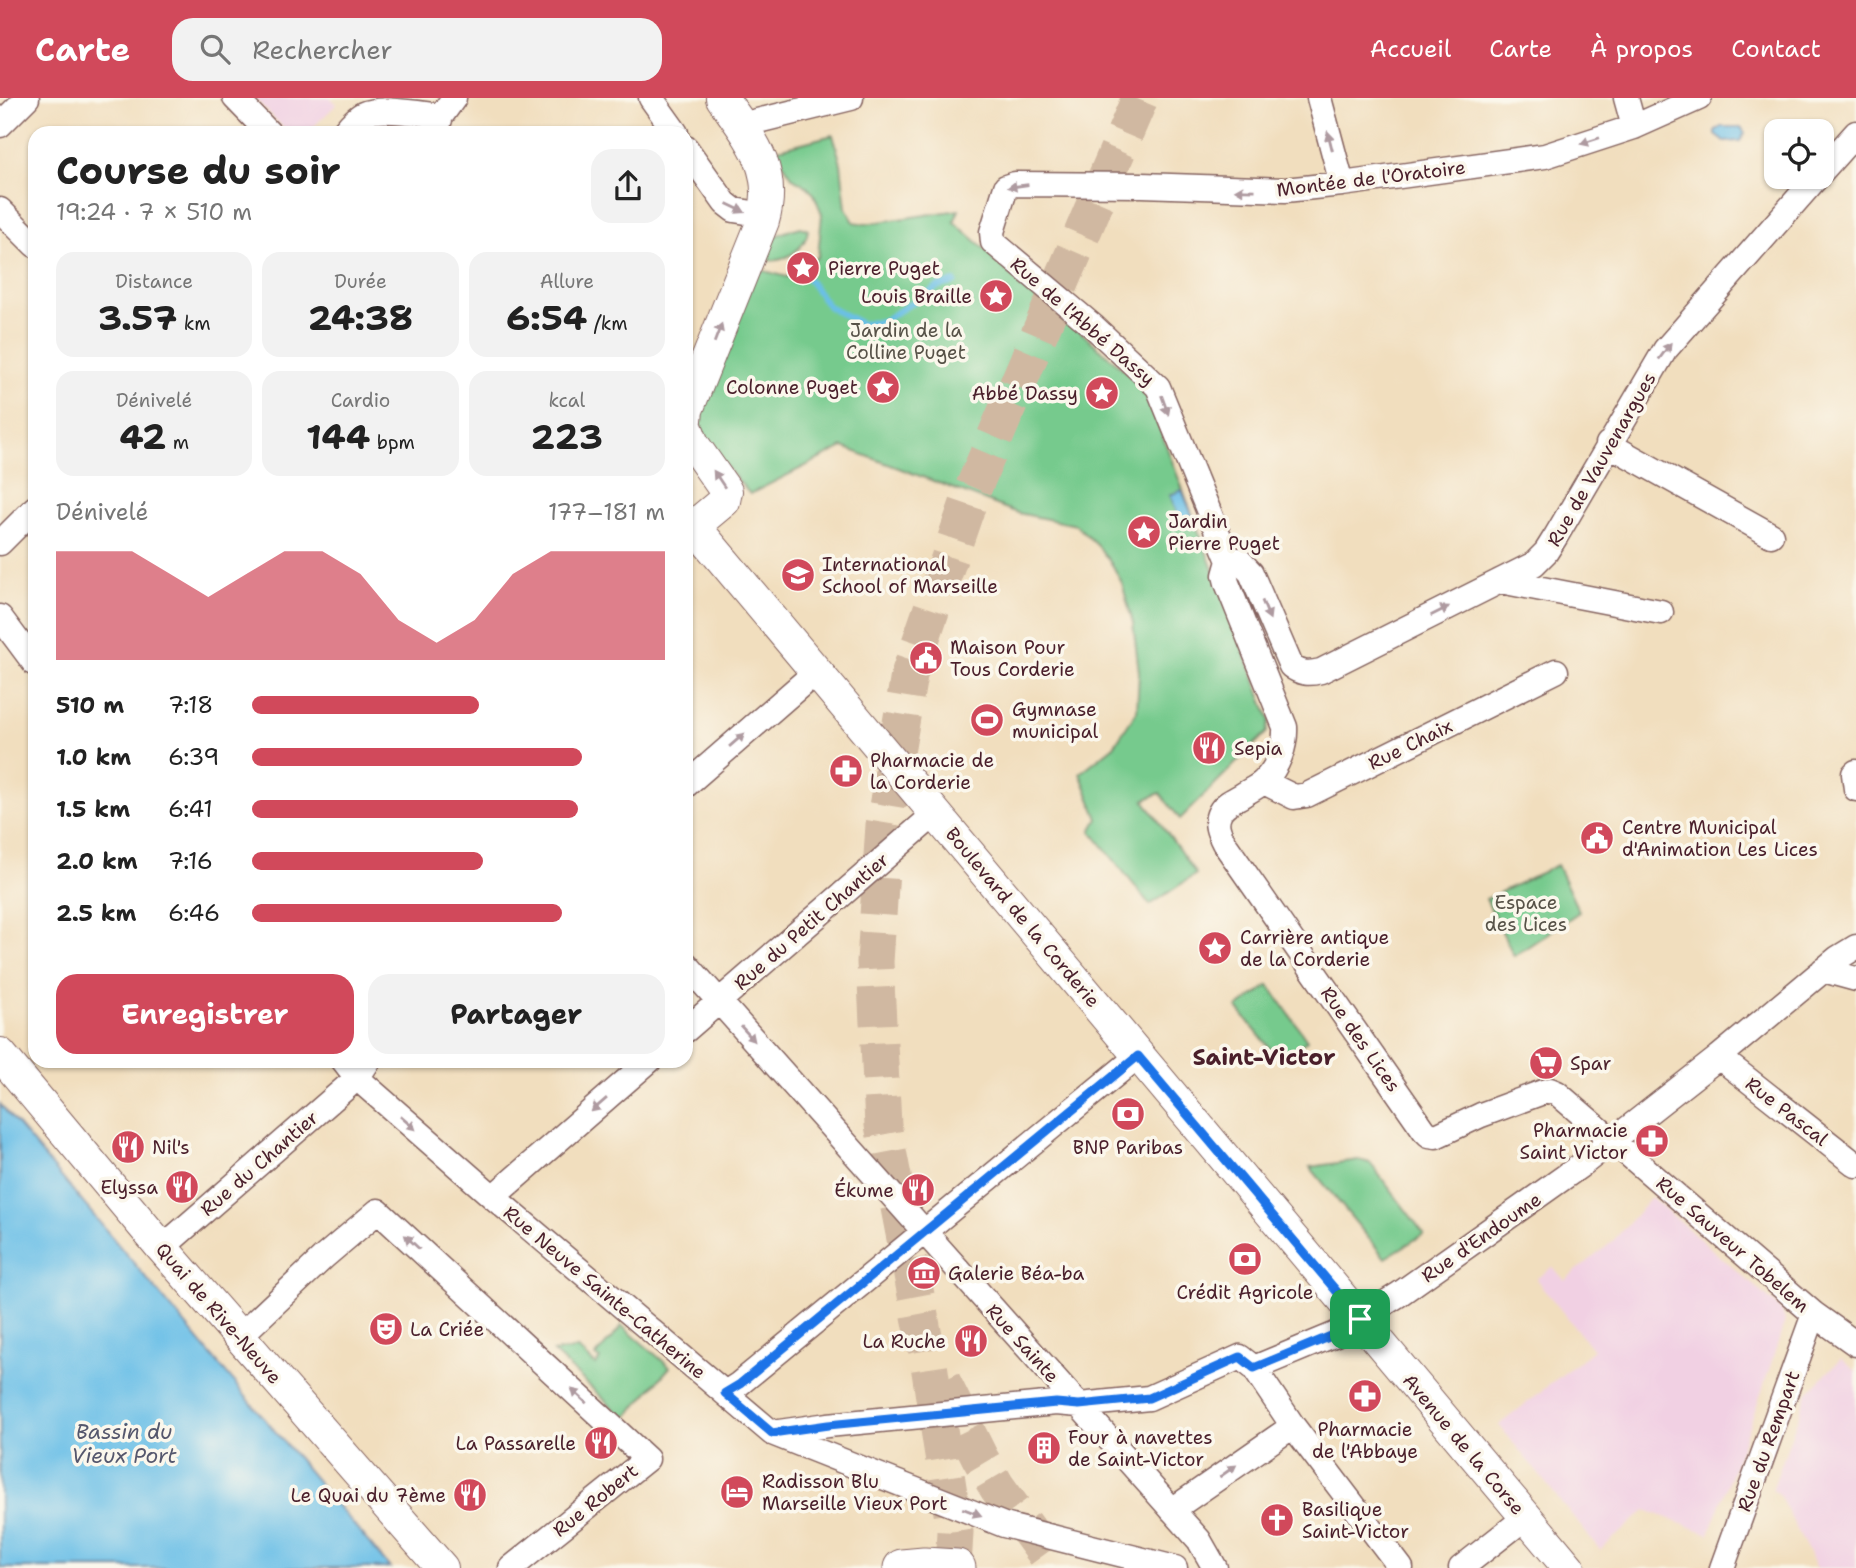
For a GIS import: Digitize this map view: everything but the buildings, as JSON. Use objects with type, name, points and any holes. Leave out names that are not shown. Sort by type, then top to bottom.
[{"type":"highway","points":[[902,1568],[957,1568]]},
{"type":"main road","points":[[693,395],[765,215],[769,195],[766,170],[759,153],[722,98]]},
{"type":"main road","points":[[693,444],[727,496],[717,509],[693,523]]},
{"type":"main road","name":"Boulevard de la Corderie","points":[[693,530],[817,671],[1360,1319]]},
{"type":"main road","name":"Quai de Rive-Neuve","points":[[0,1054],[162,1248],[442,1568]]},
{"type":"main road","name":"Avenue de la Corse","points":[[1360,1319],[1569,1568]]},
{"type":"street","points":[[0,125],[27,98]]},
{"type":"street","points":[[235,98],[262,126]]},
{"type":"street","points":[[652,98],[671,126]]},
{"type":"street","points":[[741,125],[851,98]]},
{"type":"street","points":[[1319,98],[1342,184]]},
{"type":"street","points":[[1626,98],[1634,127]]},
{"type":"street","name":"Montée de l'Oratoire","points":[[993,242],[992,232],[1006,187],[1015,184],[1142,184],[1285,190],[1342,184],[1545,156],[1634,127],[1699,98]]},
{"type":"street","points":[[349,126],[366,112],[377,110],[444,116]]},
{"type":"street","points":[[1834,158],[1856,133]]},
{"type":"street","points":[[694,171],[734,210],[765,215]]},
{"type":"street","name":"Rue de Vauvenargues","points":[[1229,561],[1239,560],[1251,573],[1291,666],[1299,672],[1310,674],[1321,671],[1534,564],[1546,552],[1665,350],[1806,189]]},
{"type":"street","points":[[0,210],[28,234]]},
{"type":"street","name":"Rue de l'Abbé Dassy","points":[[993,242],[1094,327],[1158,387],[1229,561]]},
{"type":"street","points":[[1608,444],[1771,536]]},
{"type":"street","points":[[0,543],[28,515]]},
{"type":"street","name":"Rue des Lices","points":[[1229,561],[1225,575],[1227,583],[1285,727],[1286,742],[1264,782],[1224,807],[1219,813],[1217,823],[1224,843],[1420,1124]]},
{"type":"street","points":[[1500,581],[1661,612]]},
{"type":"street","points":[[0,617],[28,655]]},
{"type":"street","points":[[693,779],[817,671]]},
{"type":"street","name":"Rue Chaix","points":[[1264,782],[1294,797],[1307,795],[1556,671]]},
{"type":"street","points":[[1856,772],[1856,789]]},
{"type":"street","name":"Rue du Petit Chantier","points":[[693,1024],[936,813]]},
{"type":"street","name":"Rue d'Endoume","points":[[1254,1368],[1336,1334],[1398,1295],[1580,1166],[1843,959],[1856,979]]},
{"type":"street","name":"Rue Sainte","points":[[693,972],[1199,1540],[1215,1568]]},
{"type":"street","points":[[725,1393],[740,1384],[1138,1056]]},
{"type":"street","name":"Rue Pascal","points":[[1718,1057],[1856,1165]]},
{"type":"street","name":"Rue du Chantier","points":[[162,1248],[354,1068]]},
{"type":"street","name":"Rue Neuve Sainte-Catherine","points":[[358,1068],[493,1197],[772,1433],[1004,1525],[1175,1568]]},
{"type":"street","points":[[493,1197],[641,1068]]},
{"type":"street","name":"Rue Sauveur Tobelem","points":[[1420,1124],[1429,1135],[1436,1136],[1481,1115],[1550,1090],[1557,1093],[1814,1314],[1856,1343]]},
{"type":"street","name":"Rue Robert","points":[[239,1337],[325,1256],[378,1211],[647,1459],[511,1568]]},
{"type":"street","name":"Rue du Rempart","points":[[1722,1568],[1814,1314]]},
{"type":"street","points":[[772,1433],[1056,1403],[1079,1405],[1149,1398],[1240,1357],[1254,1368],[1293,1426],[1401,1568]]},
{"type":"street","points":[[1172,1510],[1293,1426]]},
{"type":"street","points":[[1461,1568],[1526,1517]]},
{"type":"shaded area","points":[[254,98],[331,98],[337,104],[314,126],[282,126]]},
{"type":"shaded area","points":[[1651,1197],[1775,1304],[1782,1311],[1785,1321],[1709,1534],[1646,1510],[1600,1550],[1499,1425],[1593,1350],[1536,1279],[1552,1267],[1565,1280],[1612,1242]]},
{"type":"shaded area","points":[[1841,1359],[1856,1371],[1856,1568],[1817,1568],[1778,1493],[1772,1490],[1807,1393]]},
{"type":"green space","name":"Jardin de la Colline Puget","points":[[833,135],[841,164],[846,208],[854,222],[865,224],[959,210],[954,222],[1144,387],[1270,720],[1267,732],[1180,819],[1160,793],[1144,800],[1196,874],[1150,905],[1091,831],[1098,819],[1080,773],[1114,746],[1137,711],[1139,672],[1133,623],[1122,583],[1098,546],[1076,525],[1018,513],[843,447],[750,494],[704,442],[698,414],[757,269],[787,277],[808,266],[818,256],[822,214],[814,194],[793,178],[774,150]]},
{"type":"green space","points":[[801,227],[808,230],[803,243],[794,253],[781,259],[767,260],[767,246],[776,236]]},
{"type":"green space","name":"Espace des Lices","points":[[1557,865],[1579,912],[1514,956],[1486,899]]},
{"type":"green space","points":[[1269,985],[1307,1040],[1281,1062],[1237,1008]]},
{"type":"green space","points":[[1358,1160],[1370,1163],[1424,1234],[1385,1258],[1310,1167]]},
{"type":"green space","points":[[622,1326],[670,1367],[625,1419],[553,1352],[578,1349],[596,1365],[600,1359],[596,1356]]},
{"type":"water","points":[[1721,127],[1741,127],[1745,133],[1740,141],[1724,142],[1715,135]]},
{"type":"water","points":[[1182,490],[1196,524],[1183,528],[1170,495]]},
{"type":"water","name":"Bassin du Vieux Port","points":[[0,1104],[390,1568],[0,1568]]},
{"type":"waterway","points":[[809,280],[829,307],[862,324],[883,321],[939,286],[955,282]]},
{"type":"tunnel","points":[[953,1568],[955,1532],[927,1352],[883,1125],[875,962],[884,825],[909,675],[973,489],[1140,98]]},
{"type":"tunnel","points":[[942,1381],[997,1487],[1056,1568]]},
{"type":"place","name":"Pierre Puget","points":[[803,268]]},
{"type":"place","name":"Louis Braille","points":[[996,296]]},
{"type":"place","name":"Colonne Puget","points":[[883,387]]},
{"type":"place","name":"Abbé Dassy","points":[[1102,393]]},
{"type":"place","name":"Jardin Pierre Puget","points":[[1144,532]]},
{"type":"place","name":"International School of Marseille","points":[[798,575]]},
{"type":"place","name":"Maison Pour Tous Corderie","points":[[926,658]]},
{"type":"place","name":"Gymnase municipal","points":[[987,720]]},
{"type":"place","name":"Sepia","points":[[1209,748]]},
{"type":"place","name":"Pharmacie de la Corderie","points":[[846,771]]},
{"type":"place","name":"Centre Municipal d'Animation Les Lices","points":[[1597,838]]},
{"type":"place","name":"Carrière antique de la Corderie","points":[[1215,948]]},
{"type":"place","name":"Spar","points":[[1546,1063]]},
{"type":"place","name":"BNP Paribas","points":[[1128,1114]]},
{"type":"place","name":"Pharmacie Saint Victor","points":[[1652,1141]]},
{"type":"place","name":"Nil's","points":[[128,1147]]},
{"type":"place","name":"Elyssa","points":[[182,1187]]},
{"type":"place","name":"Ékume","points":[[918,1190]]},
{"type":"place","name":"Crédit Agricole","points":[[1245,1259]]},
{"type":"place","name":"Galerie Béa-ba","points":[[924,1273]]},
{"type":"place","name":"La Criée","points":[[386,1329]]},
{"type":"place","name":"La Ruche","points":[[971,1341]]},
{"type":"place","name":"Pharmacie de l'Abbaye","points":[[1365,1396]]},
{"type":"place","name":"La Passarelle","points":[[601,1443]]},
{"type":"place","name":"Four à navettes de Saint-Victor","points":[[1044,1448]]},
{"type":"place","name":"Radisson Blu Marseille Vieux Port","points":[[737,1492]]},
{"type":"place","name":"Le Quai du 7ème","points":[[470,1495]]},
{"type":"place","name":"Basilique Saint-Victor","points":[[1277,1520]]},
{"type":"district","name":"Saint-Victor","points":[[1264,1057]]},
{"type":"route","points":[[1138,1056],[1360,1319],[1336,1334],[1254,1368],[1240,1357],[1149,1398],[1079,1405],[1056,1403],[772,1433],[725,1393],[740,1384],[1138,1056]]}]
